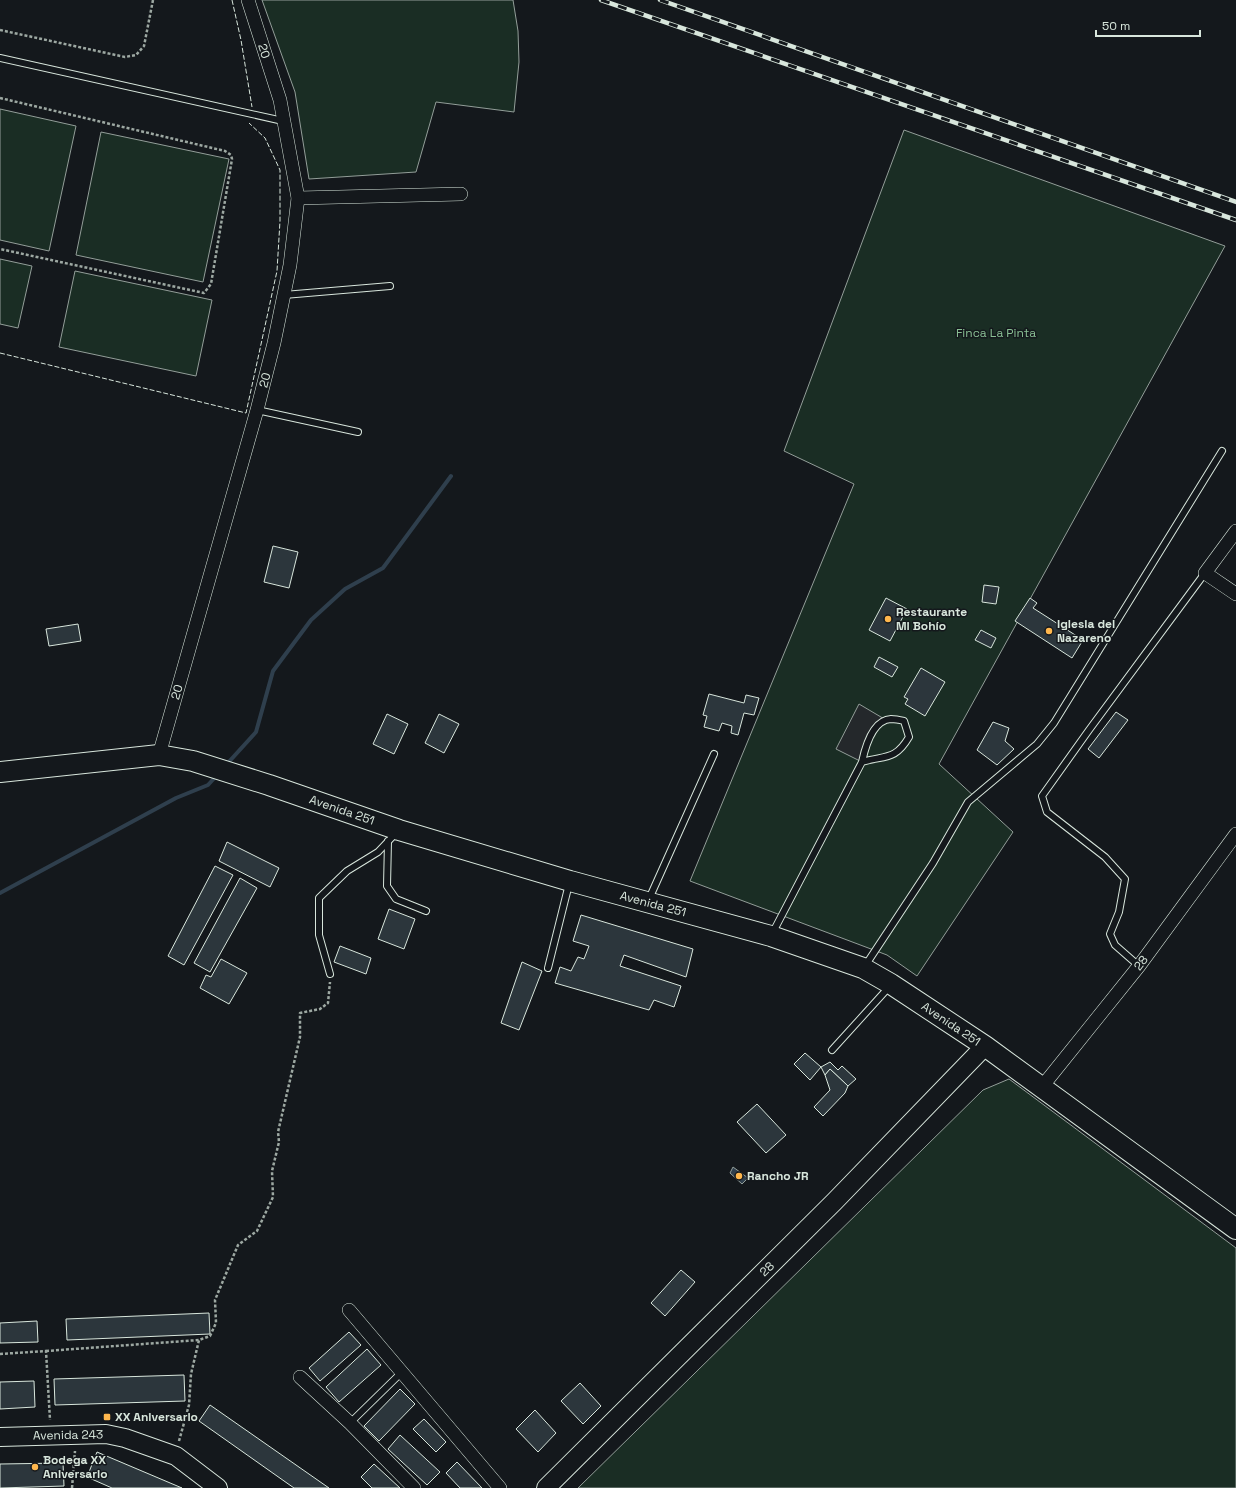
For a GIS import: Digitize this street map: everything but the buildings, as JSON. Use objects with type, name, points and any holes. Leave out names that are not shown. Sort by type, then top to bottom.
[{"type":"main road","name":"Avenida 251","points":[[0,772],[159,755],[193,762],[269,785],[394,836],[570,881],[771,936],[863,968],[892,984],[985,1046],[1236,1229]]},
{"type":"street","name":"20","points":[[159,755],[257,410],[274,343],[290,265],[298,198],[280,100],[248,0]]},
{"type":"street","points":[[298,198],[461,194]]},
{"type":"street","points":[[1236,531],[1205,573],[1236,594]]},
{"type":"street","name":"28","points":[[1041,1088],[1139,966],[1236,834]]},
{"type":"street","name":"28","points":[[546,1488],[834,1202],[985,1046]]},
{"type":"street","points":[[349,1310],[500,1488]]},
{"type":"street","points":[[300,1377],[350,1423],[414,1488]]},
{"type":"street","name":"Avenida 243","points":[[0,1437],[106,1434],[125,1438],[176,1456],[218,1488]]},
{"type":"lane","points":[[0,58],[284,121]]},
{"type":"lane","points":[[284,295],[390,286]]},
{"type":"lane","points":[[257,410],[358,432]]},
{"type":"lane","points":[[863,968],[933,864],[968,802],[1037,744],[1054,723],[1222,451]]},
{"type":"lane","points":[[1139,966],[1115,945],[1110,934],[1119,912],[1125,879],[1105,856],[1046,812],[1042,796],[1205,573]]},
{"type":"lane","points":[[771,936],[862,762],[868,739],[879,725],[890,719],[904,721],[909,738],[900,751],[889,756],[862,762]]},
{"type":"lane","points":[[647,902],[714,754]]},
{"type":"lane","points":[[394,836],[387,886],[396,899],[426,911]]},
{"type":"lane","points":[[330,974],[318,935],[319,898],[347,871],[378,852],[394,836]]},
{"type":"lane","points":[[548,968],[570,881]]},
{"type":"lane","points":[[832,1050],[892,984]]},
{"type":"lane","points":[[350,1423],[401,1373]]},
{"type":"path","points":[[0,30],[125,57],[136,55],[144,46],[153,0]]},
{"type":"path","points":[[0,98],[225,151],[231,155],[232,159],[211,284],[204,292],[0,249]]},
{"type":"path","points":[[0,1354],[200,1340],[210,1336],[216,1323],[216,1300],[238,1245],[257,1231],[273,1197],[272,1171],[279,1142],[278,1132],[300,1037],[300,1013],[320,1009],[328,1003],[330,974]]},
{"type":"path","points":[[176,1456],[189,1405],[191,1374],[200,1340]]},
{"type":"path","points":[[46,1351],[51,1435]]},
{"type":"path","points":[[72,1488],[77,1435]]},
{"type":"green space","points":[[262,0],[513,0],[518,31],[519,62],[514,112],[436,102],[416,172],[309,179],[295,92]]},
{"type":"green space","points":[[0,109],[76,126],[49,251],[0,240]]},
{"type":"green space","name":"Finca La Pinta","points":[[904,130],[1225,246],[939,764],[1013,832],[917,976],[887,955],[690,881],[854,484],[784,451]]},
{"type":"green space","points":[[101,132],[229,159],[203,282],[76,255]]},
{"type":"green space","points":[[0,259],[32,266],[18,328],[0,324]]},
{"type":"green space","points":[[75,271],[212,300],[196,376],[59,347]]},
{"type":"green space","points":[[1009,1079],[1236,1248],[1236,1488],[578,1488],[983,1090]]},
{"type":"shaded area","points":[[859,704],[886,720],[868,739],[862,762],[836,749]]},
{"type":"water","name":"Rancho JR","points":[[733,1167],[748,1178],[742,1184],[730,1173]]},
{"type":"waterway","points":[[226,765],[256,732],[273,671],[311,620],[345,589],[383,568],[451,476]]},
{"type":"waterway","points":[[0,893],[176,798],[208,785],[218,774]]},
{"type":"railway","points":[[601,0],[1236,220]]},
{"type":"railway","points":[[660,0],[1236,202]]},
{"type":"fence","points":[[232,0],[241,40],[252,107]]},
{"type":"fence","points":[[0,353],[246,413],[277,271],[280,221],[280,170],[265,138],[249,123]]},
{"type":"place","name":"Restaurante Mi Bohío","points":[[888,619]]},
{"type":"place","name":"Iglesia del Nazareno","points":[[1049,631]]},
{"type":"place","name":"Rancho JR","points":[[739,1176]]},
{"type":"place","name":"XX Aniversario","points":[[107,1417]]},
{"type":"place","name":"Bodega XX Aniversario","points":[[35,1467]]}]
